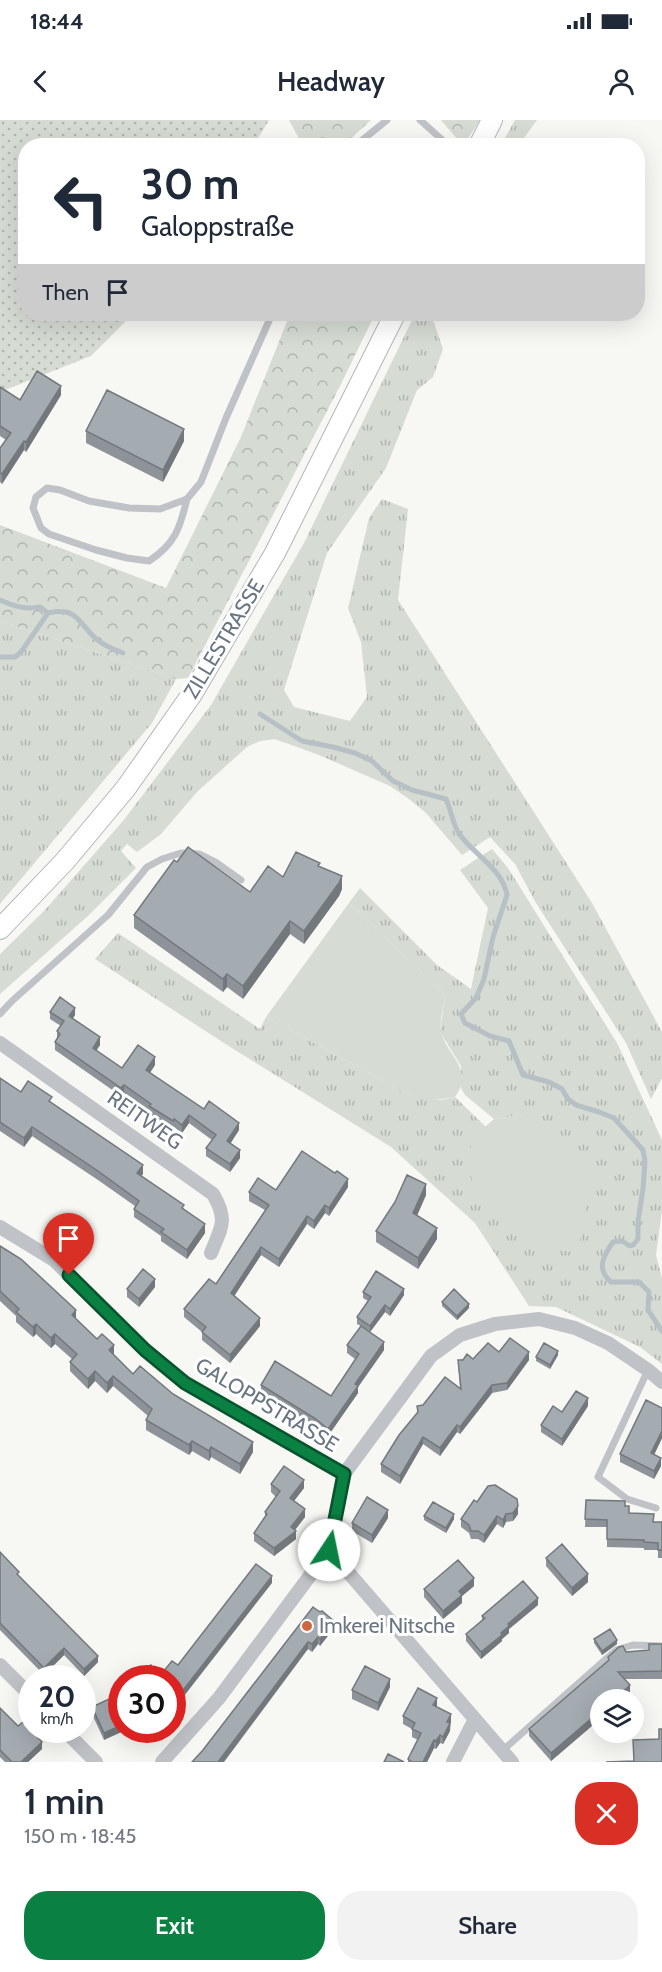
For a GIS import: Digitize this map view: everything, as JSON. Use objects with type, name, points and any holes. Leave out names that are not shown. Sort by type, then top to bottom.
[{"type":"main road","points":[[483,138],[492,120]]},
{"type":"main road","name":"ZILLESTRASSE","points":[[0,929],[65,861],[126,788],[192,694],[275,553],[391,321]]},
{"type":"street","name":"REITWEG","points":[[0,1043],[213,1194],[222,1210],[222,1228],[211,1253]]},
{"type":"street","name":"GALOPPSTRASSE","points":[[0,1227],[54,1260],[145,1350],[185,1383],[344,1474],[431,1356],[460,1335],[495,1324],[538,1318],[576,1328],[608,1343],[662,1382]]},
{"type":"street","points":[[162,1762],[219,1698],[329,1550],[344,1474]]},
{"type":"street","points":[[329,1550],[512,1762]]},
{"type":"street","points":[[0,1665],[18,1682]]},
{"type":"street","points":[[453,1762],[475,1719]]},
{"type":"street","points":[[77,1743],[96,1762]]},
{"type":"lane","points":[[365,138],[387,120]]},
{"type":"lane","points":[[420,120],[440,138]]},
{"type":"lane","points":[[187,499],[160,509],[121,507],[89,501],[60,490],[47,488],[36,497],[33,507],[41,528],[49,534],[117,555],[149,561],[166,548],[181,524],[187,499],[201,482],[226,418],[269,321]]},
{"type":"lane","points":[[0,1014],[108,915],[147,867],[162,859],[182,853],[199,854],[217,863],[241,880]]},
{"type":"lane","points":[[648,1370],[598,1477],[627,1499],[656,1508]]},
{"type":"lane","points":[[502,1751],[616,1650],[633,1645],[662,1646]]},
{"type":"green space","points":[[0,120],[269,120],[258,138],[18,138],[18,321],[126,321],[91,356],[0,392]]},
{"type":"green space","points":[[289,120],[371,120],[352,138],[299,138]]},
{"type":"green space","points":[[441,120],[480,120],[468,138],[456,138]]},
{"type":"green space","points":[[515,120],[537,120],[524,138],[505,138]]},
{"type":"green space","points":[[287,321],[372,321],[188,678],[176,679],[0,621],[0,525],[166,588],[241,437]]},
{"type":"green space","points":[[412,321],[433,321],[443,349],[433,377],[417,390],[386,468],[327,553],[284,690],[294,707],[350,721],[367,697],[361,642],[348,608],[369,518],[382,499],[408,509],[398,600],[592,903],[662,1032],[662,1078],[651,1099],[626,1043],[536,903],[515,864],[490,837],[462,855],[426,813],[390,786],[319,755],[275,739],[260,741],[247,747],[197,792],[161,834],[137,852],[127,844],[121,851],[136,868],[88,916],[0,994],[0,954],[45,910],[123,821],[211,705],[304,543]]},
{"type":"green space","points":[[0,621],[176,679],[152,723],[0,904]]},
{"type":"green space","points":[[492,849],[508,868],[617,1043],[662,1140],[662,1210],[656,1255],[662,1278],[662,1364],[640,1347],[556,1307],[529,1306],[475,1223],[391,1147],[227,1045],[95,959],[118,933],[260,1029],[266,1017],[412,1096],[440,1100],[455,1097],[486,1127],[473,1137],[565,1140],[520,1115],[494,1119],[465,1095],[461,1088],[461,1066],[440,1032],[445,995],[349,903],[360,888],[437,965],[471,989],[488,908],[460,870]]},
{"type":"green space","points":[[349,903],[445,995],[441,1032],[458,1063],[462,1078],[455,1097],[427,1101],[412,1096],[266,1017]]},
{"type":"green space","points":[[520,1115],[563,1138],[581,1155],[587,1165],[590,1184],[579,1246],[569,1252],[523,1240],[472,1180],[468,1162],[473,1137],[494,1119]]},
{"type":"building","points":[[37,371],[61,386],[26,442],[24,441],[2,474],[0,473],[0,448],[11,433],[0,426],[0,387],[20,400]]},
{"type":"building","points":[[107,390],[184,429],[163,470],[86,431]]},
{"type":"building","points":[[188,847],[250,892],[268,866],[283,877],[296,852],[320,863],[318,866],[342,876],[304,931],[290,921],[243,986],[227,974],[223,979],[134,915],[174,860],[177,862]]},
{"type":"building","points":[[60,997],[75,1008],[69,1016],[100,1037],[93,1048],[122,1068],[138,1045],[155,1057],[146,1070],[204,1109],[209,1101],[239,1123],[227,1141],[240,1150],[230,1164],[206,1148],[216,1135],[189,1115],[182,1125],[174,1119],[173,1121],[149,1106],[151,1104],[124,1085],[121,1088],[55,1042],[60,1034],[57,1031],[64,1021],[50,1012]]},
{"type":"building","points":[[0,1078],[21,1092],[28,1081],[52,1097],[49,1101],[143,1165],[137,1173],[184,1205],[182,1208],[205,1224],[187,1250],[161,1232],[164,1229],[134,1209],[139,1201],[98,1171],[32,1127],[24,1138],[0,1122]]},
{"type":"building","points":[[302,1151],[348,1179],[329,1208],[325,1205],[314,1221],[307,1216],[279,1259],[261,1247],[231,1293],[260,1318],[230,1355],[202,1332],[206,1327],[184,1309],[209,1279],[216,1284],[269,1205],[249,1192],[258,1178],[276,1190]]},
{"type":"building","points":[[407,1175],[426,1184],[413,1213],[437,1228],[418,1258],[376,1231],[395,1202]]},
{"type":"building","points":[[0,1246],[21,1259],[76,1310],[72,1315],[97,1339],[102,1334],[114,1345],[109,1350],[133,1374],[140,1366],[173,1394],[253,1442],[240,1464],[211,1447],[209,1451],[192,1441],[189,1445],[146,1420],[152,1409],[113,1376],[107,1383],[95,1371],[88,1379],[70,1362],[77,1354],[55,1334],[51,1338],[36,1324],[33,1327],[16,1312],[19,1309],[0,1291]]},
{"type":"building","points":[[143,1269],[155,1279],[139,1299],[127,1289]]},
{"type":"building","points":[[376,1271],[404,1289],[390,1309],[385,1305],[370,1326],[357,1317],[371,1297],[363,1292]]},
{"type":"building","points":[[454,1289],[469,1304],[457,1316],[442,1302]]},
{"type":"building","points":[[361,1326],[384,1342],[355,1384],[358,1386],[328,1429],[261,1385],[275,1361],[331,1396],[359,1354],[347,1345]]},
{"type":"building","points":[[510,1338],[529,1352],[507,1383],[492,1385],[460,1427],[457,1425],[440,1448],[423,1437],[400,1476],[381,1464],[399,1435],[418,1412],[417,1406],[423,1405],[445,1377],[461,1389],[458,1360],[463,1360],[467,1354],[473,1359],[488,1343],[499,1352]]},
{"type":"building","points":[[544,1343],[558,1351],[550,1365],[536,1357]]},
{"type":"building","points":[[576,1391],[588,1398],[562,1439],[541,1425],[553,1406],[562,1412]]},
{"type":"building","points":[[646,1400],[662,1408],[662,1431],[651,1453],[661,1458],[654,1471],[620,1454]]},
{"type":"building","points":[[284,1466],[304,1480],[290,1498],[305,1509],[291,1527],[296,1531],[274,1548],[254,1533],[280,1491],[271,1484]]},
{"type":"building","points":[[495,1485],[517,1499],[518,1506],[513,1513],[506,1514],[503,1520],[497,1516],[484,1535],[478,1531],[471,1531],[469,1525],[461,1519],[474,1500],[477,1502],[488,1486]]},
{"type":"building","points":[[367,1497],[388,1510],[372,1535],[352,1523]]},
{"type":"building","points":[[586,1500],[625,1501],[625,1506],[629,1506],[629,1513],[654,1514],[653,1522],[662,1522],[662,1550],[658,1550],[658,1543],[644,1542],[644,1540],[607,1539],[607,1520],[585,1519]]},
{"type":"building","points":[[433,1502],[454,1514],[446,1528],[424,1516]]},
{"type":"building","points":[[562,1544],[588,1574],[572,1588],[546,1558]]},
{"type":"building","points":[[0,1552],[19,1572],[17,1574],[98,1656],[88,1665],[80,1665],[64,1648],[47,1665],[41,1665],[0,1623]]},
{"type":"building","points":[[458,1560],[474,1578],[459,1591],[462,1595],[443,1611],[424,1589]]},
{"type":"building","points":[[256,1564],[272,1576],[186,1686],[186,1665],[178,1665]]},
{"type":"building","points":[[523,1581],[538,1598],[508,1624],[509,1626],[501,1633],[502,1635],[481,1652],[466,1634],[485,1618],[482,1616]]},
{"type":"building","points":[[313,1607],[334,1621],[320,1639],[318,1637],[312,1644],[308,1642],[218,1762],[192,1762],[203,1750]]},
{"type":"building","points":[[610,1629],[617,1640],[602,1651],[594,1639]]},
{"type":"building","points":[[649,1644],[662,1644],[662,1671],[618,1672],[630,1685],[626,1689],[590,1689],[590,1720],[551,1753],[529,1729],[609,1660],[608,1657],[619,1647],[623,1646],[626,1652],[649,1650]]},
{"type":"building","points":[[365,1666],[390,1679],[378,1703],[352,1690]]},
{"type":"building","points":[[418,1688],[437,1698],[433,1705],[451,1714],[447,1722],[450,1723],[443,1737],[440,1735],[436,1741],[434,1740],[423,1762],[412,1762],[408,1759],[421,1733],[412,1729],[415,1723],[403,1716]]},
{"type":"building","points":[[108,1700],[108,1731],[104,1733],[96,1716],[96,1705]]},
{"type":"building","points":[[0,1708],[18,1726],[18,1743],[41,1743],[21,1762],[12,1762],[0,1750]]},
{"type":"building","points":[[659,1729],[662,1729],[662,1762],[606,1762],[634,1761],[633,1743],[659,1739]]},
{"type":"building","points":[[388,1754],[404,1762],[384,1762]]},
{"type":"waterway","points":[[0,600],[20,607],[40,607],[48,613]]},
{"type":"waterway","points":[[0,657],[15,657],[21,652],[48,613],[57,612],[70,613],[75,616],[97,640],[123,653]]},
{"type":"waterway","points":[[260,714],[302,741],[355,753],[372,761],[393,781],[412,790],[446,799],[460,835],[500,878],[507,895],[493,937],[484,979],[476,998],[461,1014],[465,1023],[490,1036],[509,1041],[523,1075],[549,1082],[562,1089],[568,1099],[576,1105],[614,1118],[643,1150],[645,1161],[638,1239],[630,1246],[622,1241],[613,1242],[606,1252],[602,1267],[611,1282],[639,1282],[649,1292],[648,1310],[662,1331]]},
{"type":"place","name":"Imkerei Nitsche","points":[[307,1626]]},
{"type":"route","points":[[69,1275],[145,1350],[185,1383],[344,1474],[329,1550]]}]
